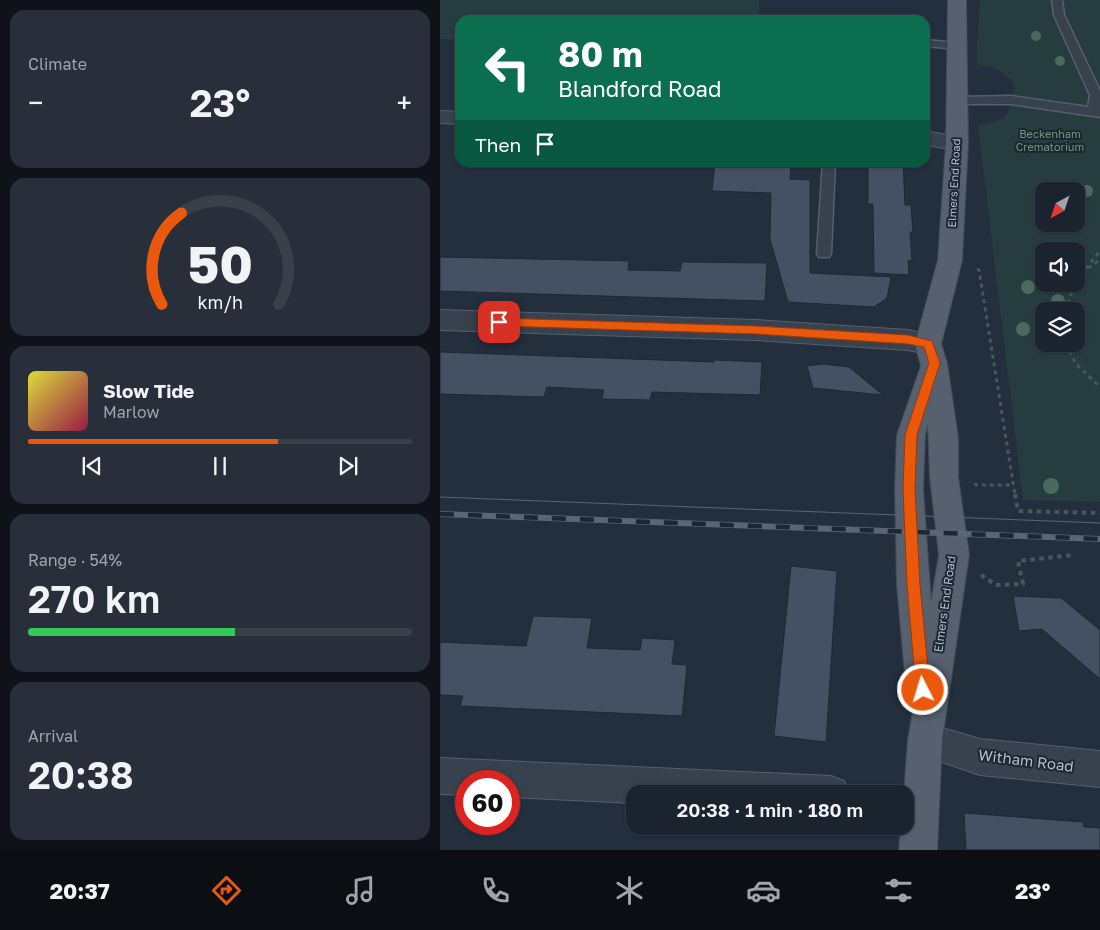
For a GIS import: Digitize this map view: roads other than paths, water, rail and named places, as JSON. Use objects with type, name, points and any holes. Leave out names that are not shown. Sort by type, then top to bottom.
[{"type":"main road","name":"Elmers End Road","points":[[926,733],[913,585],[909,488],[911,435],[931,353],[950,260],[957,143],[957,0]]},
{"type":"main road","name":"Elmers End Road","points":[[914,790],[926,733],[954,555],[944,477],[944,438],[931,353]]},
{"type":"main road","name":"Elmers End Road","points":[[914,816],[918,850]]},
{"type":"street","points":[[440,118],[455,118]]},
{"type":"street","points":[[930,139],[957,143]]},
{"type":"street","points":[[440,320],[756,330],[908,340],[931,353]]},
{"type":"street","name":"Witham Road","points":[[926,733],[980,757],[1100,769]]},
{"type":"street","points":[[440,776],[636,785]]},
{"type":"lane","points":[[957,101],[1012,100],[1096,113],[1096,95],[1059,15],[1057,0]]},
{"type":"lane","points":[[930,43],[958,46]]},
{"type":"lane","points":[[824,253],[829,167]]},
{"type":"tram line","points":[[440,497],[1100,523]]},
{"type":"railway","points":[[440,514],[1100,539]]},
{"type":"park label","name":"Beckenham Crematorium","points":[[1050,140]]}]
